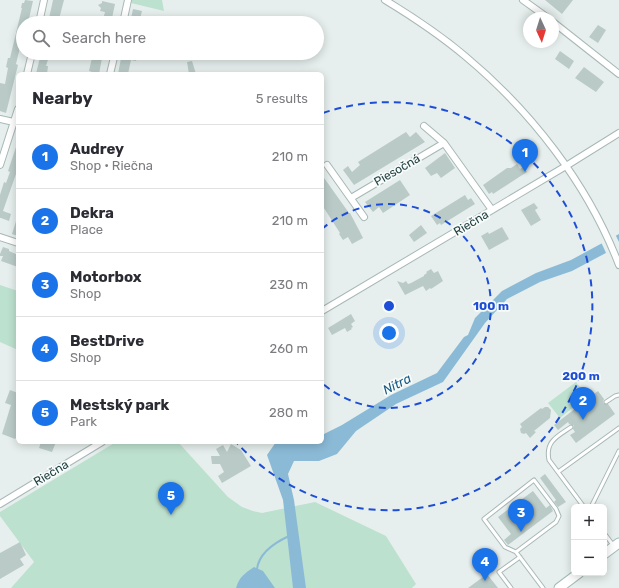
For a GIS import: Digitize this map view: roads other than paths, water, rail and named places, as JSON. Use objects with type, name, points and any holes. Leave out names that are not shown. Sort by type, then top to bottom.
[{"type":"street","points":[[41,16],[44,0]]},
{"type":"street","points":[[125,16],[128,0]]},
{"type":"street","points":[[385,0],[465,56],[496,84],[531,120],[566,166],[584,194],[619,265]]},
{"type":"street","points":[[523,0],[540,12]]},
{"type":"street","points":[[559,27],[619,74]]},
{"type":"street","points":[[27,72],[30,60]]},
{"type":"street","points":[[110,72],[113,60]]},
{"type":"street","points":[[0,119],[16,123],[0,166]]},
{"type":"street","points":[[424,126],[444,143],[492,210]]},
{"type":"street","name":"Riečna","points":[[324,309],[566,166],[619,133]]},
{"type":"street","name":"Piesočná","points":[[351,198],[444,143]]},
{"type":"street","points":[[327,165],[364,217]]},
{"type":"street","points":[[0,237],[16,242]]},
{"type":"street","name":"Riečna","points":[[0,504],[99,444]]},
{"type":"street","points":[[607,552],[616,545]]},
{"type":"street","points":[[559,588],[575,576]]},
{"type":"lane","points":[[606,402],[614,396],[619,395]]},
{"type":"lane","points":[[571,427],[550,444],[548,452],[550,460],[582,504]]},
{"type":"lane","points":[[558,472],[619,428]]},
{"type":"lane","points":[[592,504],[619,451]]},
{"type":"lane","points":[[516,552],[556,522],[559,516],[556,509],[534,480],[484,519],[505,547],[516,552],[543,588]]},
{"type":"lane","points":[[607,536],[616,545]]},
{"type":"lane","points":[[511,588],[500,572],[520,557]]},
{"type":"water","points":[[619,234],[619,246],[572,271],[540,282],[507,299],[485,323],[443,382],[396,404],[356,431],[337,454],[319,461],[294,461],[288,474],[294,500],[306,588],[293,588],[283,500],[267,455],[275,444],[324,444],[324,434],[342,425],[391,395],[437,373],[464,337],[468,335],[475,318],[502,291],[536,273],[571,260]]},
{"type":"water","points":[[254,567],[263,571],[275,588],[236,588],[243,576]]},
{"type":"waterway","points":[[257,569],[258,563],[265,553],[279,541],[289,536]]},
{"type":"place","name":"Audrey","points":[[525,172]]},
{"type":"place","name":"Dekra","points":[[583,420]]},
{"type":"place","name":"Mestský park","points":[[171,515]]},
{"type":"place","name":"Motorbox","points":[[521,532]]},
{"type":"place","name":"BestDrive","points":[[485,581]]},
{"type":"water label","name":"Nitra","points":[[397,384]]}]
